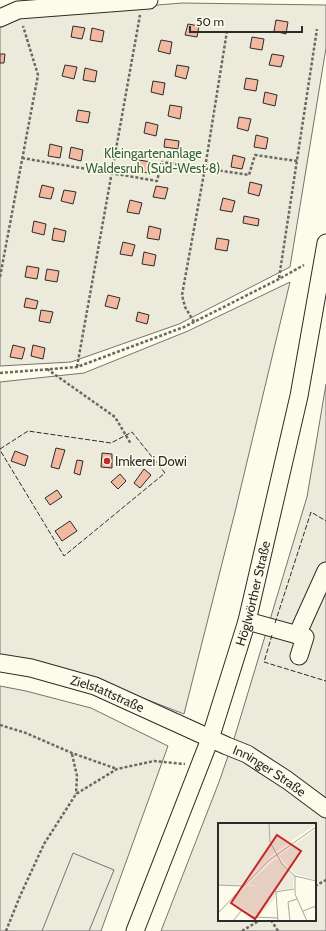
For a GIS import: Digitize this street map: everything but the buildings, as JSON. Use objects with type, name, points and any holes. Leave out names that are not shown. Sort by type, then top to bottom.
[{"type":"street","points":[[0,18],[18,10],[146,0]]},
{"type":"street","name":"Höglwörther Straße","points":[[135,931],[210,739],[247,621],[300,396],[326,243]]},
{"type":"street","points":[[297,635],[326,571]]},
{"type":"street","points":[[247,621],[305,637],[299,656]]},
{"type":"street","name":"Zielstattstraße","points":[[0,663],[31,668],[95,686],[210,739]]},
{"type":"street","name":"Inninger Straße","points":[[210,739],[247,754],[287,780],[326,809]]},
{"type":"path","points":[[77,367],[112,173],[146,0]]},
{"type":"path","points":[[0,277],[38,75],[18,10]]},
{"type":"path","points":[[279,279],[317,30]]},
{"type":"path","points":[[194,322],[185,307],[182,295],[205,168],[227,31]]},
{"type":"path","points":[[22,158],[157,181],[162,162],[249,175],[255,155],[297,161]]},
{"type":"path","points":[[0,374],[77,367],[184,327],[304,265]]},
{"type":"path","points":[[47,369],[115,417],[131,444]]},
{"type":"path","points":[[0,725],[26,733],[72,753],[117,769]]},
{"type":"path","points":[[72,753],[77,776],[76,794]]},
{"type":"path","points":[[6,931],[44,844],[76,794],[117,769],[154,761],[186,764]]},
{"type":"path","points":[[316,885],[326,880]]},
{"type":"path","points":[[242,931],[258,921]]},
{"type":"path","points":[[272,921],[278,931]]},
{"type":"green space","name":"Kleingartenanlage Waldesruh (Süd-West 8)","points":[[182,3],[326,5],[326,48],[290,267],[179,324],[71,362],[0,366],[0,27],[27,16]]},
{"type":"green space","points":[[290,282],[235,512],[184,714],[109,685],[0,655],[0,382],[84,373],[188,331]]},
{"type":"green space","points":[[326,384],[326,931],[161,931],[219,782],[234,739],[307,497]]},
{"type":"green space","points":[[0,686],[26,691],[91,708],[168,746],[101,931],[0,931]]},
{"type":"shaded area","points":[[73,853],[114,870],[89,931],[42,931]]},
{"type":"fence","points":[[0,449],[28,431],[111,443],[132,432],[165,473],[64,556],[0,450]]},
{"type":"fence","points":[[275,623],[311,512],[326,521]]},
{"type":"fence","points":[[272,635],[264,662],[326,681]]},
{"type":"place","name":"Imkerei Dowi","points":[[107,461]]}]
